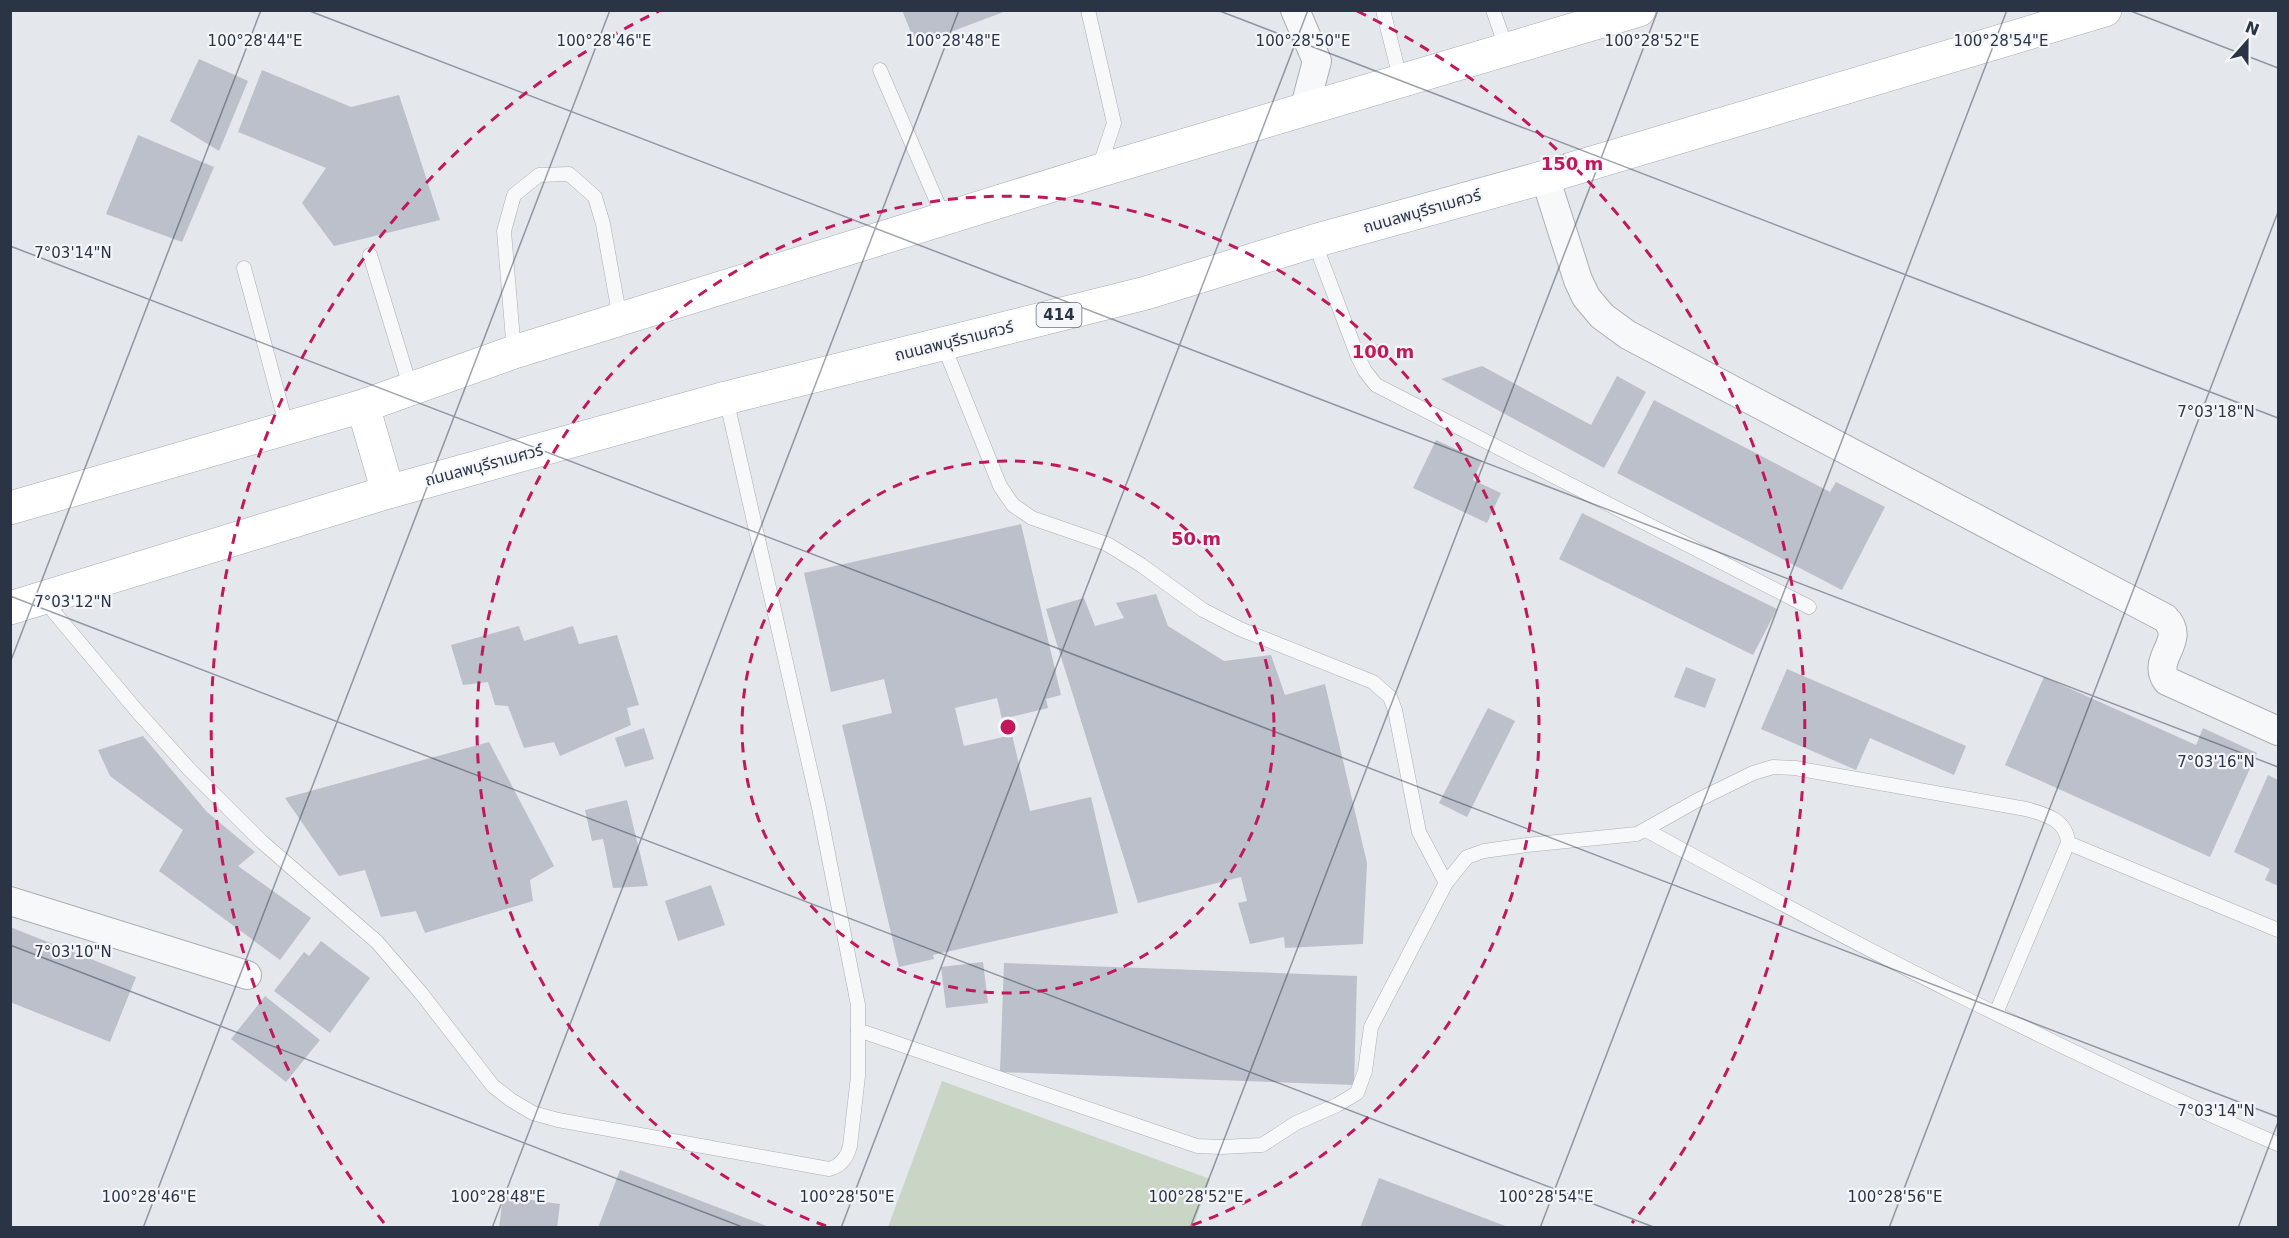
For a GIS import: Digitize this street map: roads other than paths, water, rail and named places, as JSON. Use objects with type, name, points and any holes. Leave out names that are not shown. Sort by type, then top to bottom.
[{"type":"main road","points":[[10,508],[363,406],[514,352],[620,319],[1098,171],[1639,10]]},
{"type":"main road","name":"ถนนลพบุรีราเมศวร์","points":[[10,608],[388,492],[726,398],[1146,293],[1314,241],[1545,177],[2104,10]]},
{"type":"main road","points":[[363,406],[388,492]]},
{"type":"street","points":[[1295,10],[1317,61],[1304,110]]},
{"type":"street","points":[[1545,177],[1578,280],[1586,297],[1610,322],[1628,335],[2165,618],[2173,628],[2174,634],[2162,666],[2163,676],[2167,681],[2278,731]]},
{"type":"street","points":[[10,901],[247,975]]},
{"type":"lane","points":[[1088,10],[1114,123],[1098,171]]},
{"type":"lane","points":[[1383,10],[1401,82]]},
{"type":"lane","points":[[1493,10],[1507,50]]},
{"type":"lane","points":[[880,70],[945,220]]},
{"type":"lane","points":[[514,352],[504,231],[514,195],[539,176],[569,174],[595,197],[603,224],[620,319]]},
{"type":"lane","points":[[1314,241],[1358,357],[1376,385],[1809,607]]},
{"type":"lane","points":[[370,255],[411,389]]},
{"type":"lane","points":[[244,268],[287,428]]},
{"type":"lane","points":[[943,344],[1000,486],[1013,505],[1032,518],[1107,544],[1141,565],[1203,610],[1240,629],[1373,682],[1390,697],[1395,711],[1419,832],[1446,883]]},
{"type":"lane","points":[[42,598],[189,769],[261,841],[377,942],[421,993],[493,1086],[511,1100],[533,1113],[558,1120],[829,1169],[837,1167],[848,1155],[850,1146],[858,1076],[858,1005],[819,808],[726,398]]},
{"type":"lane","points":[[858,1030],[1197,1146],[1262,1145],[1296,1123],[1337,1105],[1357,1093],[1365,1071],[1371,1027],[1446,883],[1461,863],[1475,853],[1527,845],[1626,836],[1646,830],[1696,801],[1753,773],[1784,766],[2026,809],[2049,815],[2056,820],[2067,833],[2068,843],[1996,1013]]},
{"type":"lane","points":[[1646,830],[1814,922],[1996,1013],[2130,1078],[2278,1143]]},
{"type":"lane","points":[[2068,843],[2278,930]]}]
